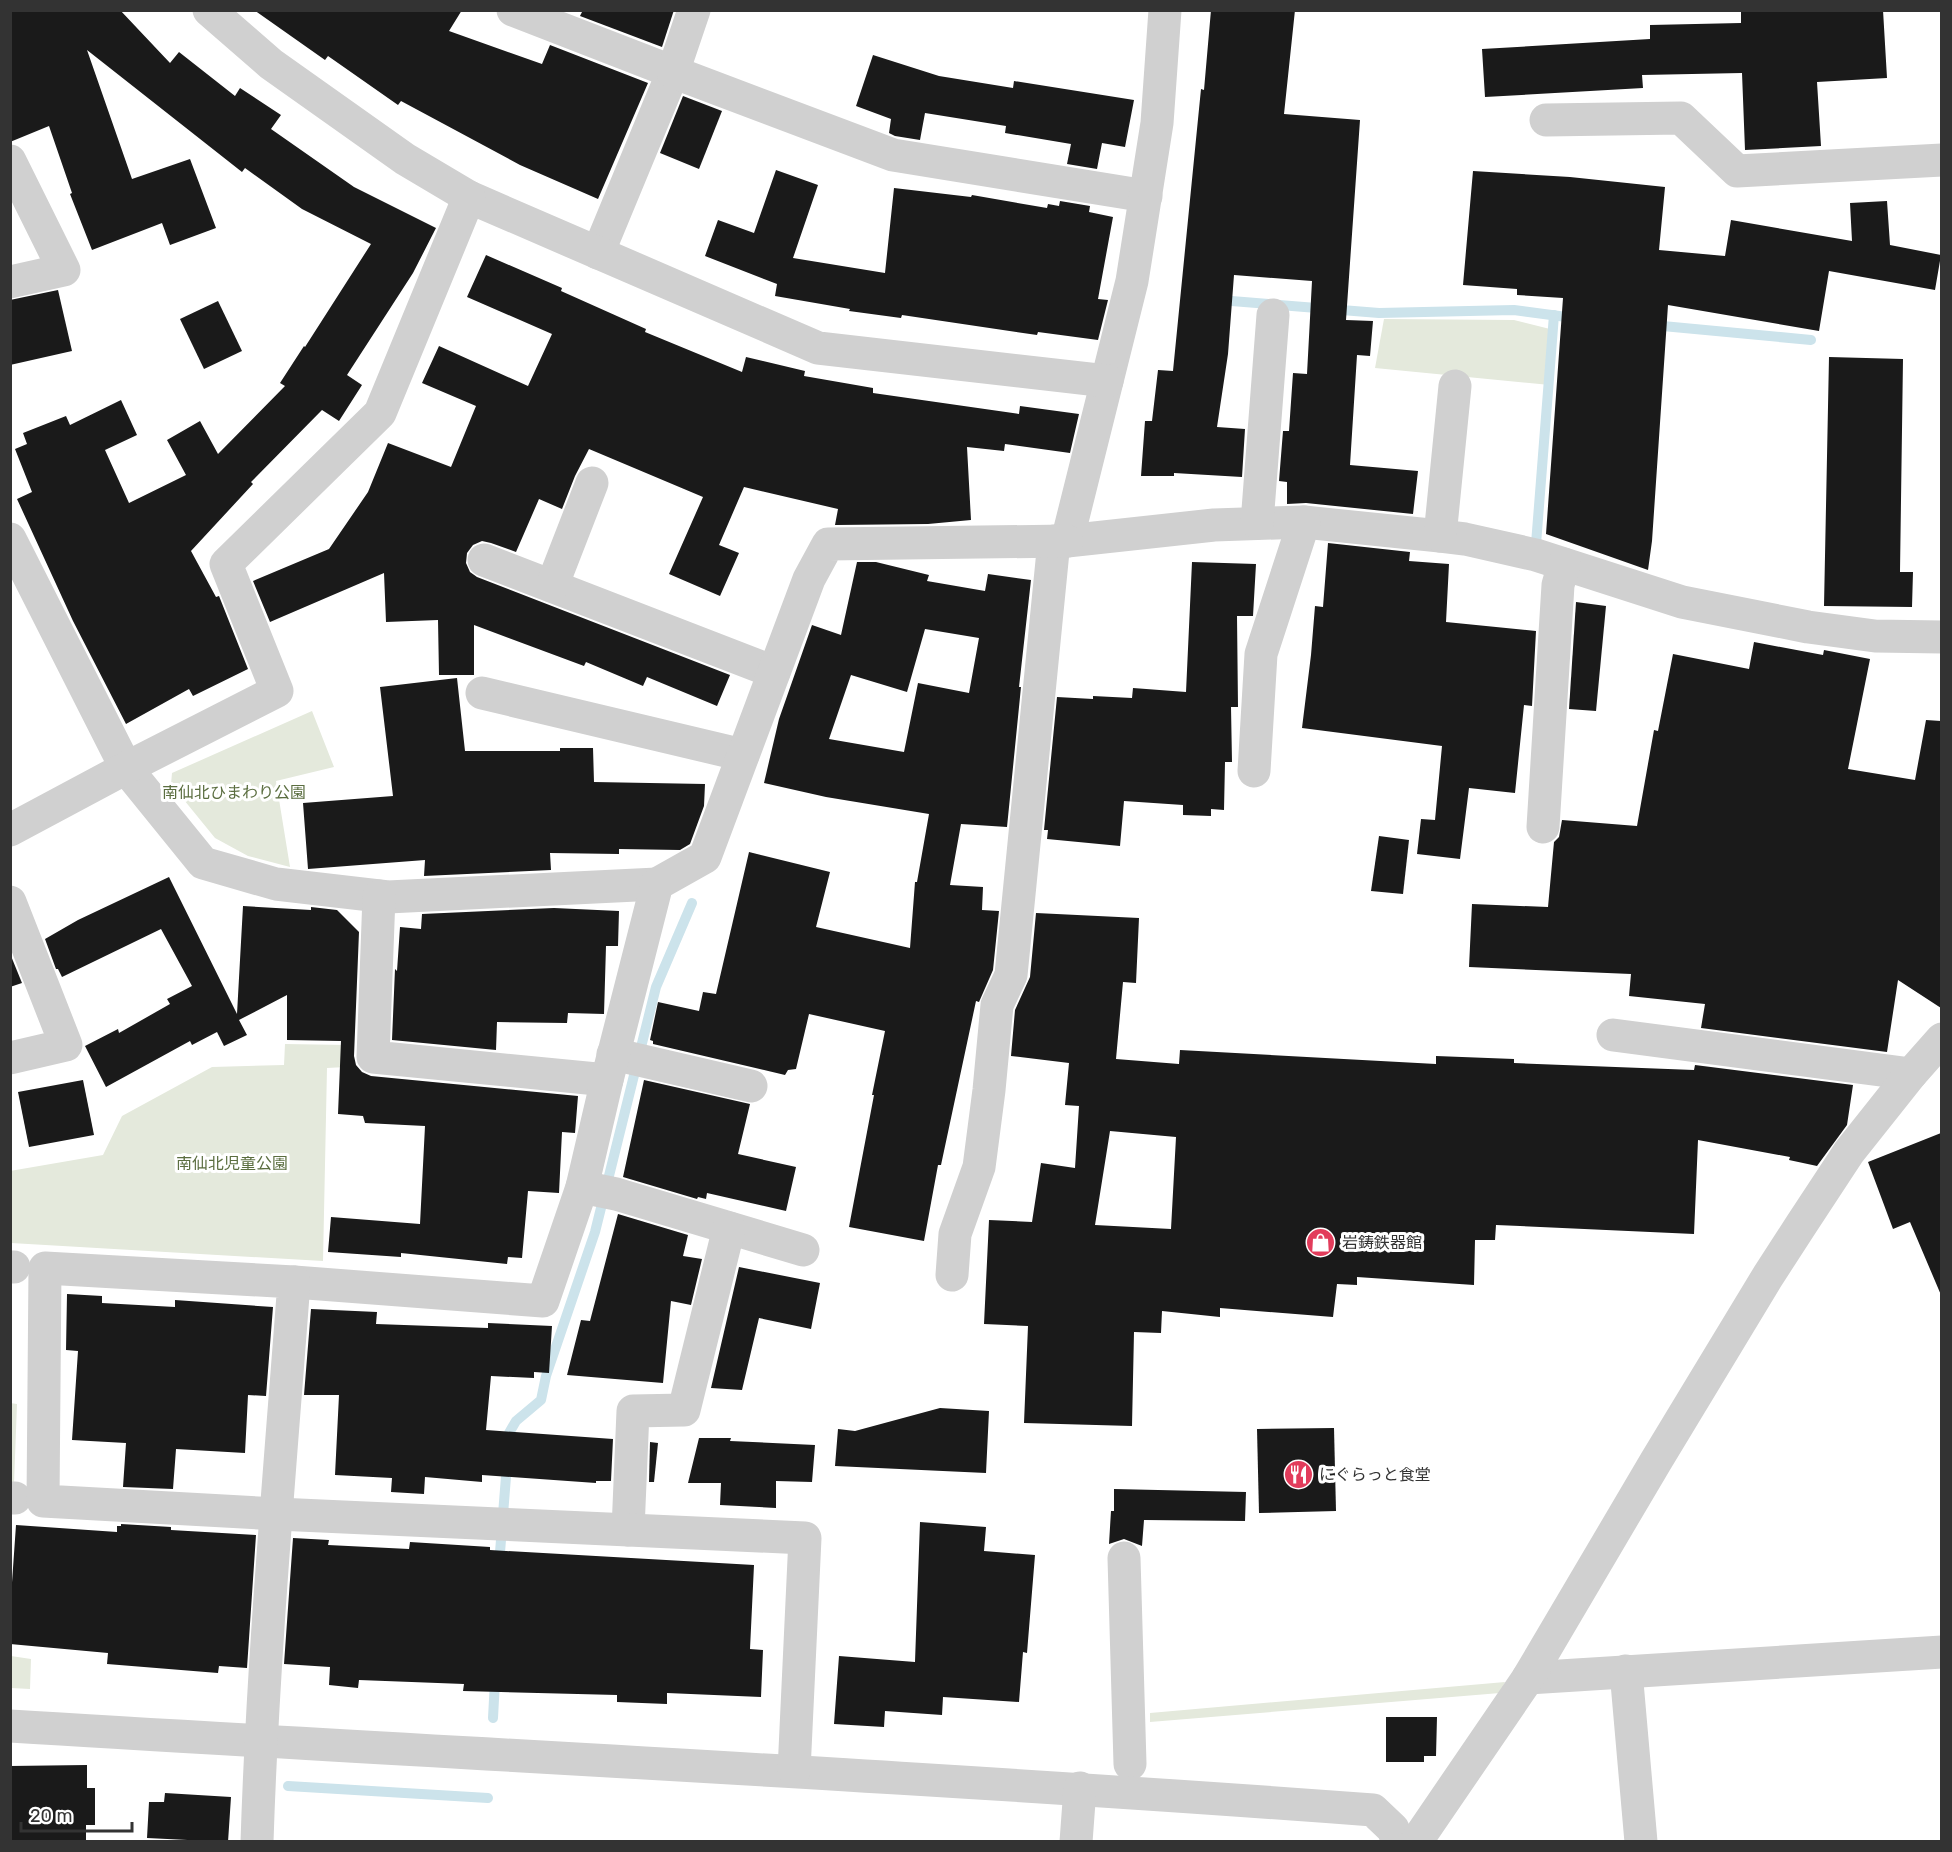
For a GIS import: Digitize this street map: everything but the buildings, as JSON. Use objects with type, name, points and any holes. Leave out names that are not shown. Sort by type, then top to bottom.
[{"type":"street","points":[[209,10],[281,71],[405,159],[469,197],[818,348],[1107,381]]},
{"type":"street","points":[[513,10],[893,155],[1146,196]]},
{"type":"street","points":[[598,253],[673,72],[694,10]]},
{"type":"street","points":[[952,1275],[955,1234],[979,1167],[997,1005],[1011,975],[1042,662],[1060,541],[1107,381],[1132,281],[1157,123],[1165,10]]},
{"type":"street","points":[[1546,120],[1681,118],[1737,171],[1941,160]]},
{"type":"street","points":[[10,161],[64,270],[10,282]]},
{"type":"street","points":[[10,830],[277,691],[226,564],[380,413],[469,197]]},
{"type":"street","points":[[1257,523],[1273,315]]},
{"type":"street","points":[[1440,536],[1455,386]]},
{"type":"street","points":[[552,586],[592,483]]},
{"type":"street","points":[[10,538],[126,768],[203,863],[276,884],[379,896],[657,884],[705,857],[809,579],[828,544],[1060,541],[1214,525],[1304,522],[1465,539],[1536,555],[1682,602],[1808,627],[1875,636],[1941,637]]},
{"type":"street","points":[[1254,771],[1261,654],[1304,522]]},
{"type":"street","points":[[484,560],[774,672]]},
{"type":"street","points":[[1543,827],[1558,585],[1564,564]]},
{"type":"street","points":[[482,693],[743,755]]},
{"type":"street","points":[[657,884],[625,1063],[599,1190],[543,1301],[294,1282],[45,1268],[43,1501],[805,1538],[794,1771]]},
{"type":"street","points":[[379,896],[373,1058],[625,1063],[751,1086]]},
{"type":"street","points":[[10,902],[66,1045],[10,1058]]},
{"type":"street","points":[[1613,1035],[1911,1074]]},
{"type":"street","points":[[1416,1842],[1528,1678],[1768,1275],[1849,1152],[1941,1039]]},
{"type":"street","points":[[599,1190],[803,1250]]},
{"type":"street","points":[[628,1530],[633,1411],[684,1410],[729,1228]]},
{"type":"street","points":[[256,1842],[260,1741],[294,1282]]},
{"type":"street","points":[[1124,1558],[1130,1764]]},
{"type":"street","points":[[1528,1678],[1941,1652]]},
{"type":"street","points":[[1626,1671],[1641,1842]]},
{"type":"street","points":[[10,1726],[1080,1788],[1373,1810],[1393,1829],[1398,1842]]},
{"type":"street","points":[[1076,1842],[1080,1788]]},
{"type":"green space","points":[[1384,319],[1514,320],[1554,330],[1550,385],[1375,368]]},
{"type":"green space","name":"南仙北ひまわり公園","points":[[312,711],[334,767],[276,781],[290,867],[248,856],[215,838],[171,784],[172,773]]},
{"type":"green space","name":"南仙北児童公園","points":[[285,1044],[347,1045],[346,1067],[327,1068],[323,1261],[11,1243],[10,1171],[103,1155],[122,1116],[212,1067],[284,1065]]},
{"type":"green space","points":[[10,1403],[17,1404],[14,1484],[10,1484]]},
{"type":"green space","points":[[11,1656],[31,1659],[30,1689],[11,1688]]},
{"type":"green space","points":[[1505,1682],[1500,1693],[1150,1722],[1150,1713]]},
{"type":"waterway","points":[[1219,300],[1379,313],[1514,310],[1574,318]]},
{"type":"waterway","points":[[1536,544],[1554,315]]},
{"type":"waterway","points":[[1652,325],[1811,340]]},
{"type":"waterway","points":[[508,1445],[509,1433],[516,1421],[541,1400],[546,1376],[595,1232],[656,987],[692,903]]},
{"type":"waterway","points":[[499,1565],[507,1464]]},
{"type":"waterway","points":[[493,1718],[495,1680]]},
{"type":"waterway","points":[[288,1786],[488,1798]]},
{"type":"place","name":"岩鋳鉄器館","points":[[1321,1242]]},
{"type":"place","name":"にぐらっと食堂","points":[[1298,1474]]}]
